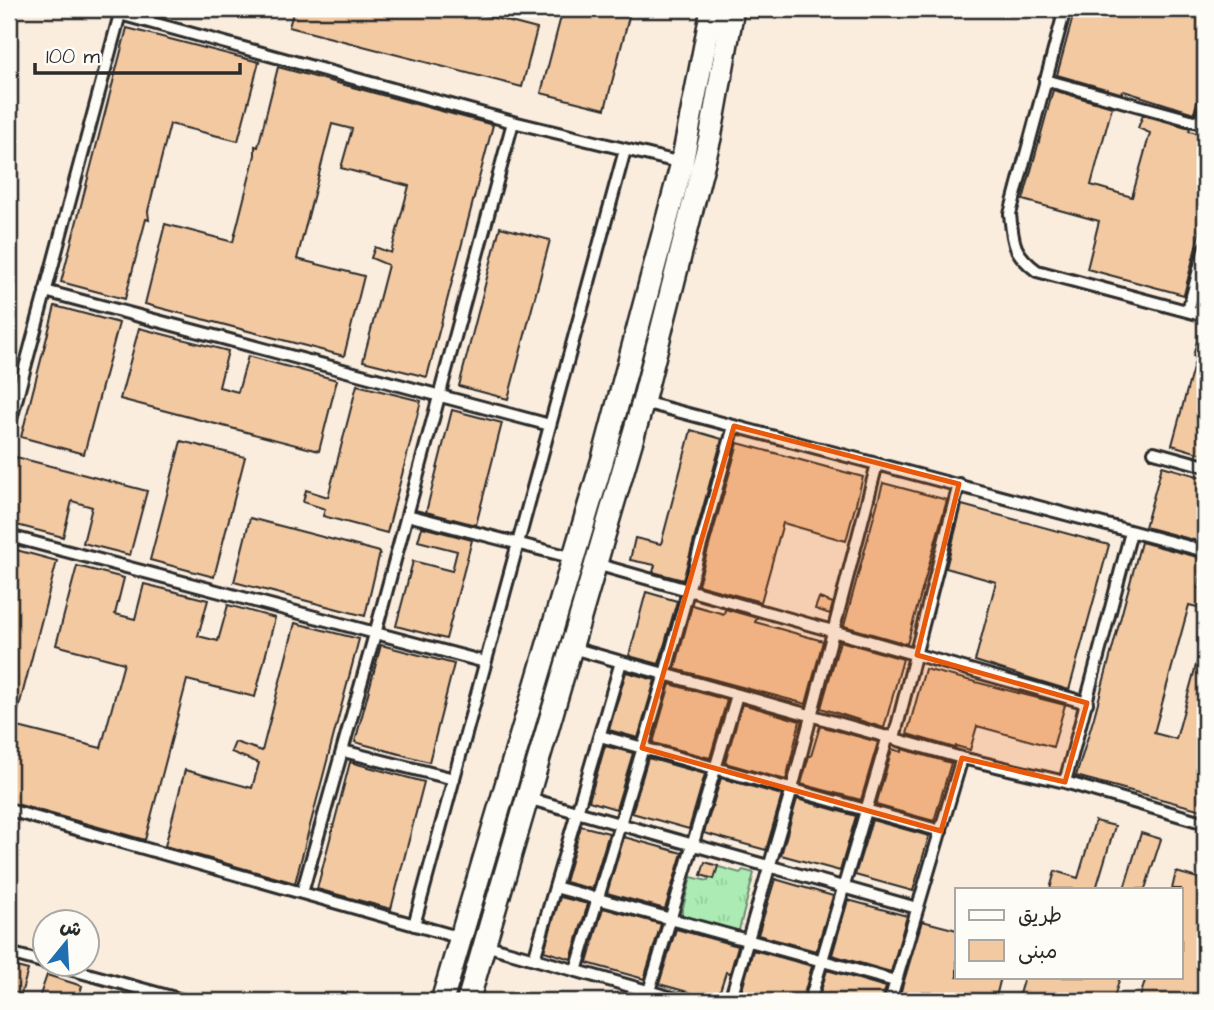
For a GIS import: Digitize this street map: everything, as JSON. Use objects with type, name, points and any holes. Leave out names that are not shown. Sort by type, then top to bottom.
[{"type":"highway","points":[[442,1001],[604,455],[682,163],[712,9]]},
{"type":"highway","points":[[468,1001],[643,402],[710,138],[733,9]]},
{"type":"street","points":[[1065,9],[1010,214],[1013,240],[1022,259],[1037,271],[1205,316]]},
{"type":"street","points":[[9,427],[120,14],[513,122],[682,163]]},
{"type":"street","points":[[1045,80],[1203,124],[1205,106]]},
{"type":"street","points":[[302,893],[513,122]]},
{"type":"street","points":[[414,925],[625,150]]},
{"type":"street","points":[[1188,311],[1205,247]]},
{"type":"street","points":[[45,291],[550,425]]},
{"type":"street","points":[[643,402],[1205,551]]},
{"type":"street","points":[[576,971],[665,674],[734,426]]},
{"type":"street","points":[[1154,452],[1205,466]]},
{"type":"street","points":[[730,1001],[792,789],[877,464]]},
{"type":"street","points":[[810,1001],[843,886],[917,655],[959,484]]},
{"type":"street","points":[[407,515],[574,558]]},
{"type":"street","points":[[1065,782],[1131,531]]},
{"type":"street","points":[[9,536],[485,662]]},
{"type":"street","points":[[596,564],[1087,704]]},
{"type":"street","points":[[572,648],[962,758],[1065,782],[1205,823]]},
{"type":"street","points":[[534,959],[621,662]]},
{"type":"street","points":[[649,992],[737,695]]},
{"type":"street","points":[[600,736],[941,831]]},
{"type":"street","points":[[343,751],[454,779]]},
{"type":"street","points":[[890,1001],[962,758]]},
{"type":"street","points":[[527,798],[917,908]]},
{"type":"street","points":[[9,810],[461,938]]},
{"type":"street","points":[[555,887],[895,981]]},
{"type":"street","points":[[485,945],[683,1001]]},
{"type":"street","points":[[9,953],[32,959]]},
{"type":"street","points":[[100,978],[186,1001]]},
{"type":"highlighted area","points":[[734,426],[959,484],[917,655],[1087,703],[1065,782],[962,758],[941,831],[642,748]]},
{"type":"green space","points":[[712,865],[740,873],[743,870],[754,873],[738,934],[680,919],[691,877],[708,881]]},
{"type":"building","points":[[294,9],[460,9],[537,29],[522,87],[289,27]]},
{"type":"building","points":[[563,9],[631,9],[605,109],[541,93]]},
{"type":"building","points":[[1075,9],[1205,9],[1205,73],[1194,113],[1124,91],[1120,93],[1057,75]]},
{"type":"building","points":[[127,28],[259,62],[238,141],[170,124],[148,211],[149,220],[146,219],[125,299],[61,282]]},
{"type":"building","points":[[278,67],[493,125],[427,377],[363,361],[388,265],[371,258],[375,247],[391,253],[409,186],[341,168],[352,129],[332,124],[297,259],[364,276],[344,356],[145,304],[165,224],[233,242],[255,146],[258,147]]},
{"type":"building","points":[[1053,90],[1112,107],[1091,185],[1132,197],[1150,133],[1138,128],[1143,115],[1205,135],[1205,210],[1184,295],[1087,269],[1099,221],[1023,200]]},
{"type":"building","points":[[500,227],[550,240],[508,399],[459,386]]},
{"type":"building","points":[[55,306],[119,323],[84,454],[21,437]]},
{"type":"building","points":[[1202,323],[1205,324],[1205,455],[1172,445],[1196,357],[1193,356]]},
{"type":"building","points":[[139,328],[228,351],[219,387],[238,392],[248,356],[337,380],[319,451],[120,399]]},
{"type":"building","points":[[357,385],[421,401],[387,533],[323,516],[325,509],[303,502],[306,490],[328,497]]},
{"type":"building","points":[[452,410],[502,423],[476,525],[426,512]]},
{"type":"building","points":[[691,430],[722,439],[683,580],[653,572],[655,565],[630,560],[635,538],[661,544]]},
{"type":"building","points":[[181,441],[245,457],[214,577],[150,560]]},
{"type":"building","points":[[738,443],[863,477],[846,541],[783,523],[761,602],[698,585]]},
{"type":"building","points":[[16,457],[147,491],[130,555],[83,543],[92,507],[72,501],[63,537],[9,523],[9,484]]},
{"type":"building","points":[[1162,466],[1205,478],[1205,543],[1145,527]]},
{"type":"building","points":[[883,483],[947,500],[907,644],[844,626]]},
{"type":"building","points":[[962,505],[1109,545],[1069,690],[975,661],[996,582],[946,568]]},
{"type":"building","points":[[250,518],[380,552],[365,616],[234,582]]},
{"type":"building","points":[[422,527],[472,540],[446,639],[396,626],[413,561],[452,571],[457,551],[418,541]]},
{"type":"building","points":[[1141,542],[1205,559],[1198,588],[1205,589],[1205,609],[1189,605],[1154,733],[1176,739],[1202,643],[1205,644],[1205,811],[1076,776]]},
{"type":"building","points":[[9,548],[57,561],[14,726],[101,748],[124,663],[56,645],[77,566],[124,578],[115,614],[135,619],[144,584],[208,600],[198,636],[218,641],[228,605],[275,618],[255,697],[187,680],[145,840],[9,802]]},
{"type":"building","points":[[646,592],[677,601],[659,664],[629,656]]},
{"type":"building","points":[[819,598],[833,603],[830,614],[815,609]]},
{"type":"building","points":[[692,605],[724,614],[725,609],[757,618],[755,622],[823,641],[806,704],[675,669]]},
{"type":"building","points":[[295,623],[359,639],[295,883],[165,846],[185,770],[252,788],[259,763],[231,752],[235,742],[262,751]]},
{"type":"building","points":[[840,641],[903,659],[884,728],[821,708]]},
{"type":"building","points":[[381,645],[454,664],[429,762],[355,742]]},
{"type":"building","points":[[925,669],[1065,705],[1053,747],[977,726],[970,750],[907,734]]},
{"type":"building","points":[[626,672],[655,680],[638,738],[609,730]]},
{"type":"building","points":[[670,684],[727,700],[710,758],[653,743]]},
{"type":"building","points":[[742,704],[800,721],[786,780],[725,763]]},
{"type":"building","points":[[820,726],[878,742],[861,800],[801,784]]},
{"type":"building","points":[[605,746],[633,753],[616,809],[589,801]]},
{"type":"building","points":[[892,749],[902,752],[902,749],[951,763],[934,821],[876,805]]},
{"type":"building","points":[[648,758],[705,774],[689,829],[632,813]]},
{"type":"building","points":[[350,762],[424,782],[391,909],[317,889]]},
{"type":"building","points":[[721,778],[782,795],[766,850],[704,833]]},
{"type":"building","points":[[797,799],[856,816],[840,871],[781,855]]},
{"type":"building","points":[[872,820],[929,836],[913,891],[855,875]]},
{"type":"building","points":[[1095,821],[1115,826],[1096,888],[1050,888],[1055,871],[1078,878]]},
{"type":"building","points":[[581,826],[609,833],[592,889],[565,882]]},
{"type":"building","points":[[1141,833],[1161,839],[1145,888],[1124,888]]},
{"type":"building","points":[[624,837],[682,853],[665,909],[607,893]]},
{"type":"building","points":[[705,862],[718,866],[714,879],[701,875]]},
{"type":"building","points":[[1176,872],[1205,880],[1203,1001],[1139,1001],[1146,978],[1182,978],[1182,888],[1172,888]]},
{"type":"building","points":[[775,879],[833,896],[816,951],[758,935]]},
{"type":"building","points":[[560,897],[588,904],[571,959],[544,951]]},
{"type":"building","points":[[848,900],[907,916],[891,972],[832,955]]},
{"type":"building","points":[[603,908],[661,924],[644,979],[587,963]]},
{"type":"building","points":[[922,921],[955,929],[955,978],[1001,978],[995,1001],[978,996],[977,1001],[898,1001]]},
{"type":"building","points":[[676,929],[738,946],[730,973],[726,972],[717,1000],[659,984]]},
{"type":"building","points":[[753,950],[812,966],[802,1001],[739,1001]]},
{"type":"building","points":[[9,965],[28,970],[21,994],[9,991]]},
{"type":"building","points":[[827,970],[886,987],[882,1001],[818,1001]]},
{"type":"building","points":[[46,978],[57,978],[82,986],[78,1001],[38,1001]]},
{"type":"building","points":[[1024,978],[1120,978],[1113,1001],[1017,1001]]}]
